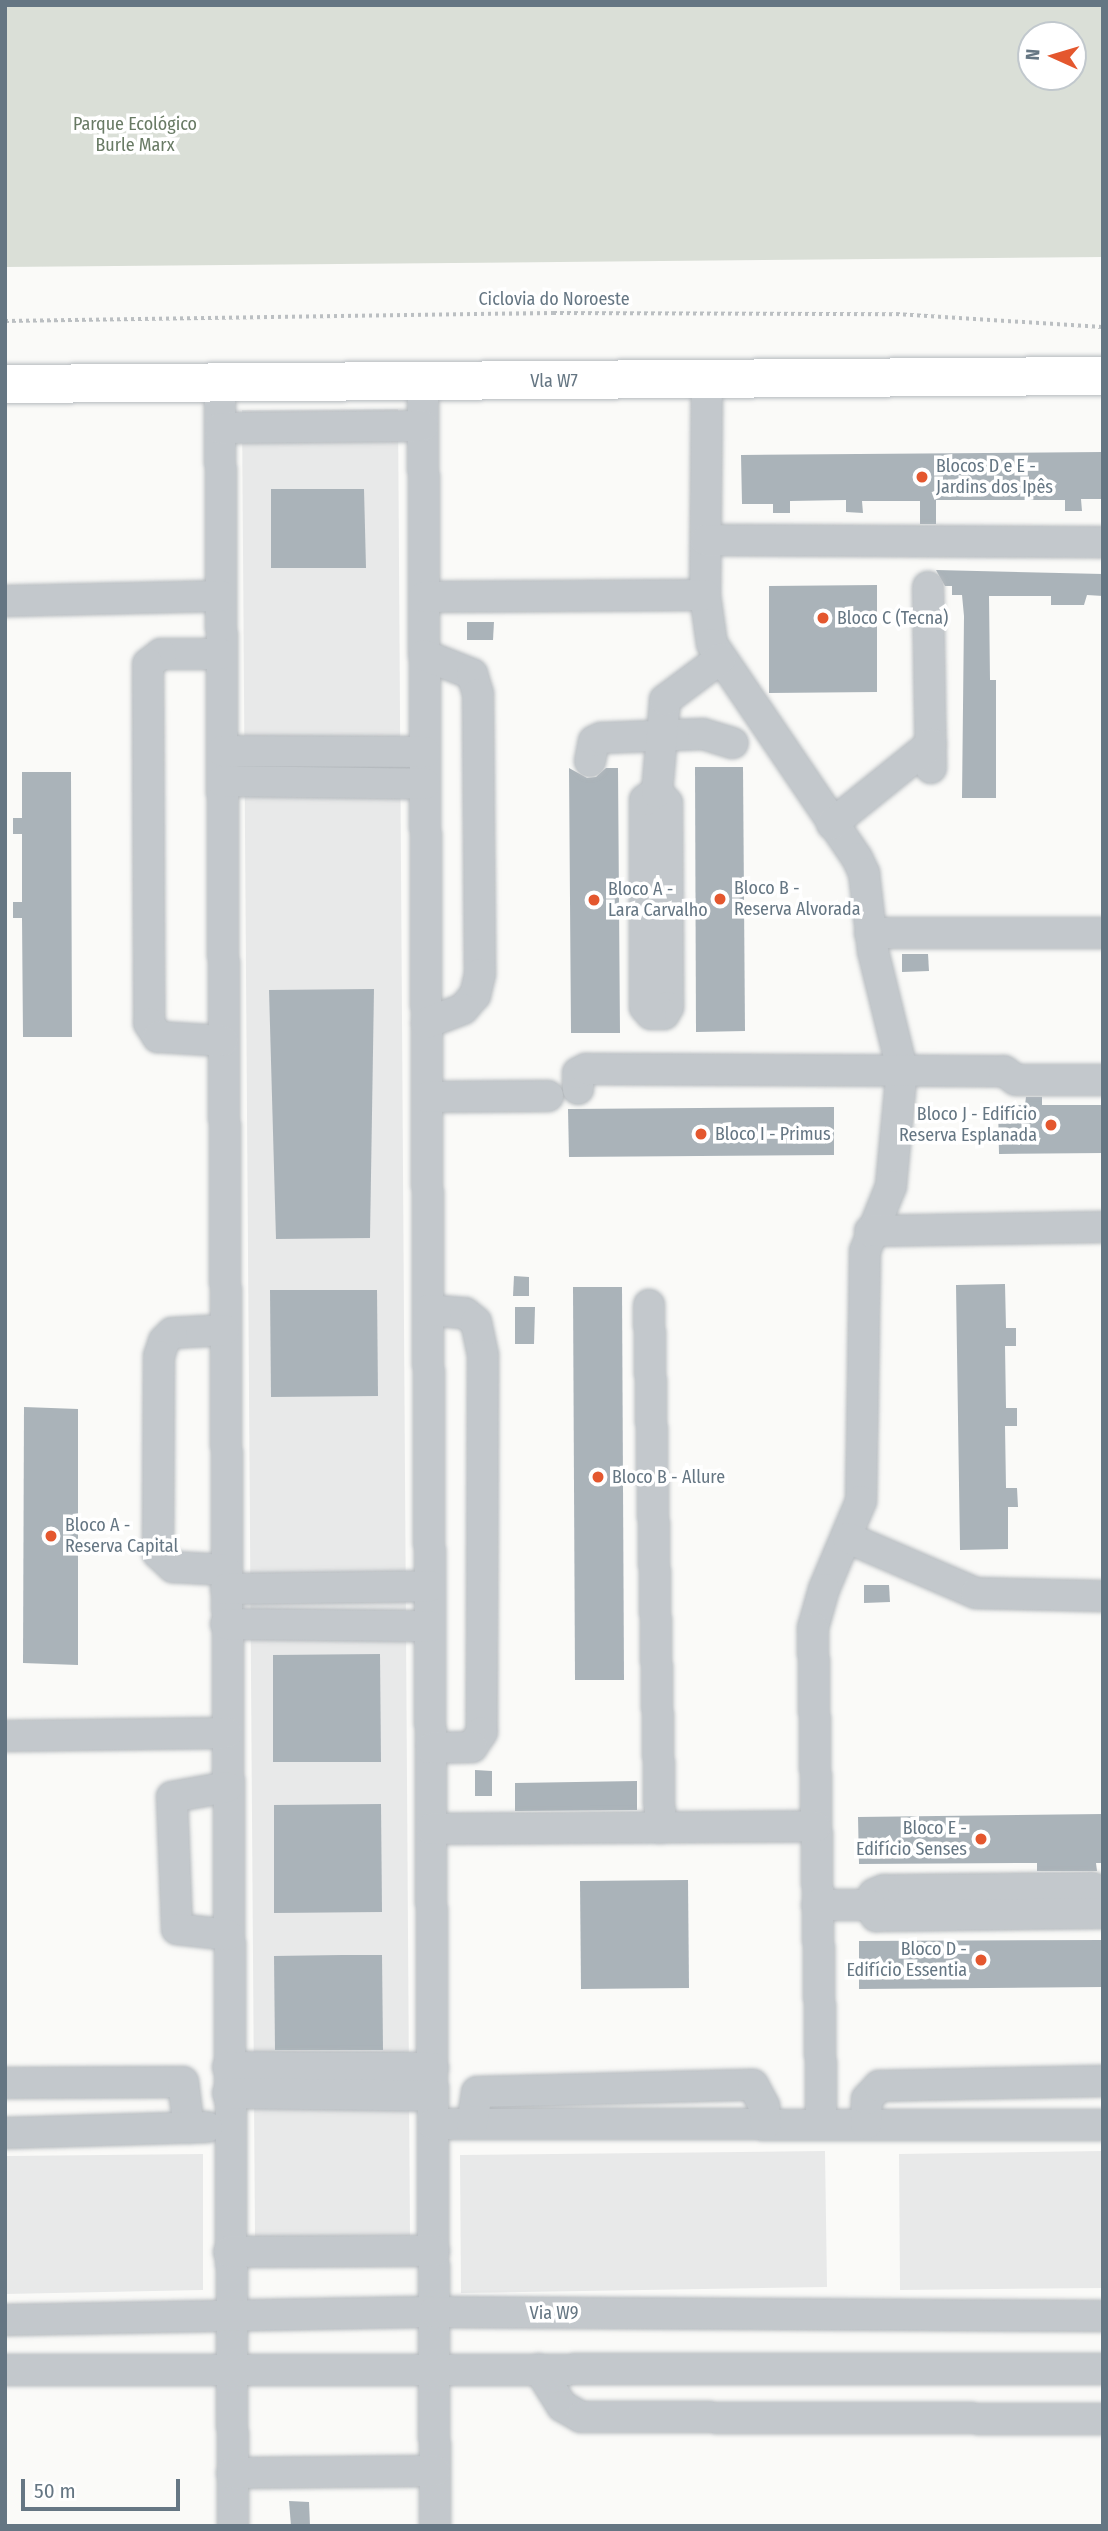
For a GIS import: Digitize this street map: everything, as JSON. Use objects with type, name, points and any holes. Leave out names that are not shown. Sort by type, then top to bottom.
[{"type":"main road","name":"Vla W7","points":[[5,384],[1103,376]]},
{"type":"street","points":[[707,379],[706,621],[720,659],[864,873],[870,933],[902,1069],[895,1165],[865,1251],[864,1463],[861,1501],[848,1538],[824,1589],[813,1628],[822,2124]]},
{"type":"street","points":[[423,381],[435,2526]]},
{"type":"street","points":[[220,383],[229,2315],[233,2526]]},
{"type":"street","points":[[220,428],[423,426]]},
{"type":"street","points":[[706,540],[1103,542]]},
{"type":"street","points":[[832,824],[931,756],[928,587]]},
{"type":"street","points":[[424,597],[705,595]]},
{"type":"street","points":[[5,601],[221,596]]},
{"type":"street","points":[[221,654],[161,654],[148,664],[149,1023],[158,1037],[223,1041]]},
{"type":"street","points":[[424,655],[472,674],[478,694],[480,974],[475,995],[463,1009],[427,1023]]},
{"type":"street","points":[[657,792],[645,800],[645,1007],[651,1014],[664,1014],[668,1007],[667,803],[657,792],[665,700],[720,659]]},
{"type":"street","points":[[590,761],[594,741],[601,738],[703,734],[733,743]]},
{"type":"street","points":[[222,751],[425,752]]},
{"type":"street","points":[[222,781],[425,785]]},
{"type":"street","points":[[870,933],[1103,933]]},
{"type":"street","points":[[578,1089],[578,1073],[586,1069],[1004,1071],[1020,1080],[1103,1080]]},
{"type":"street","points":[[427,1097],[548,1096]]},
{"type":"street","points":[[870,1231],[1103,1227]]},
{"type":"street","points":[[649,1306],[660,1828]]},
{"type":"street","points":[[428,1310],[465,1313],[476,1322],[484,1355],[482,1732],[472,1747],[431,1748]]},
{"type":"street","points":[[224,1330],[172,1333],[164,1341],[159,1356],[158,1553],[173,1567],[226,1580],[430,1586]]},
{"type":"street","points":[[848,1538],[976,1593],[1103,1596]]},
{"type":"street","points":[[226,1624],[430,1626]]},
{"type":"street","points":[[5,1736],[226,1733]]},
{"type":"street","points":[[227,1787],[172,1797],[177,1929],[228,1934]]},
{"type":"street","points":[[431,1829],[815,1826]]},
{"type":"street","points":[[817,1905],[870,1905],[876,1916],[883,1916],[1102,1902]]},
{"type":"street","points":[[228,2080],[433,2096],[472,2124],[1103,2124]]},
{"type":"street","points":[[866,2124],[867,2099],[879,2086],[1103,2081]]},
{"type":"street","points":[[5,2083],[183,2082],[189,2127]]},
{"type":"street","points":[[5,2133],[229,2126]]},
{"type":"street","points":[[229,2252],[434,2251]]},
{"type":"street","name":"Via W9","points":[[5,2320],[435,2312],[1103,2316]]},
{"type":"street","points":[[5,2370],[1103,2369]]},
{"type":"street","points":[[539,2370],[562,2406],[581,2417],[1103,2419]]},
{"type":"street","points":[[232,2473],[435,2471]]},
{"type":"path","name":"Ciclovia do Noroeste","points":[[5,321],[552,313],[883,314],[1103,327]]},
{"type":"shaded area","points":[[398,409],[410,2237],[255,2238],[242,410]]},
{"type":"shaded area","points":[[825,2151],[827,2287],[461,2293],[460,2155]]},
{"type":"shaded area","points":[[1103,2151],[1103,2288],[900,2290],[899,2154]]},
{"type":"shaded area","points":[[203,2154],[203,2290],[5,2294],[5,2156]]},
{"type":"green space","name":"Parque Ecológico Burle Marx","points":[[5,5],[1103,5],[1103,257],[5,267]]},
{"type":"building","name":"Blocos D e E - Jardins dos Ipês","points":[[1103,452],[1103,499],[1081,499],[1082,511],[1065,511],[1065,500],[936,500],[936,524],[920,524],[920,501],[862,501],[863,513],[846,512],[846,500],[790,501],[790,513],[773,513],[773,504],[742,504],[741,455]]},
{"type":"building","points":[[271,489],[364,489],[366,568],[271,568]]},
{"type":"building","points":[[936,570],[1103,574],[1103,596],[1087,595],[1084,605],[1051,605],[1051,596],[989,596],[990,680],[996,680],[996,798],[962,798],[962,595],[952,595],[952,586],[945,586]]},
{"type":"building","name":"Bloco C (Tecna)","points":[[877,585],[877,692],[769,693],[769,586]]},
{"type":"building","points":[[467,622],[494,622],[493,640],[467,640]]},
{"type":"building","name":"Bloco B - Reserva Alvorada","points":[[695,767],[743,767],[745,1031],[696,1032]]},
{"type":"building","name":"Bloco A - Lara Carvalho","points":[[569,768],[587,778],[596,777],[606,768],[618,768],[620,1033],[571,1033]]},
{"type":"building","points":[[22,772],[71,772],[72,1037],[23,1037],[22,918],[13,918],[13,902],[22,902],[22,834],[13,834],[13,818],[22,818]]},
{"type":"building","points":[[902,954],[928,954],[929,971],[902,972]]},
{"type":"building","points":[[374,989],[370,1238],[276,1239],[269,990]]},
{"type":"building","name":"Bloco J - Edifício Reserva Esplanada","points":[[1026,1097],[1042,1097],[1042,1105],[1103,1105],[1103,1153],[999,1154],[998,1105],[1025,1105]]},
{"type":"building","name":"Bloco I - Primus","points":[[834,1107],[834,1155],[569,1157],[568,1109]]},
{"type":"building","points":[[514,1276],[529,1277],[529,1296],[513,1296]]},
{"type":"building","points":[[1005,1284],[1006,1328],[1016,1328],[1016,1346],[1005,1346],[1006,1408],[1017,1408],[1017,1426],[1005,1426],[1006,1488],[1017,1488],[1018,1507],[1008,1507],[1008,1549],[960,1550],[956,1285]]},
{"type":"building","name":"Bloco B - Allure","points":[[573,1287],[622,1287],[624,1680],[575,1680]]},
{"type":"building","points":[[270,1290],[377,1290],[378,1396],[271,1397]]},
{"type":"building","points":[[515,1307],[535,1307],[534,1344],[515,1344]]},
{"type":"building","name":"Bloco A - Reserva Capital","points":[[24,1407],[78,1409],[78,1665],[23,1663]]},
{"type":"building","points":[[864,1585],[889,1585],[890,1602],[864,1603]]},
{"type":"building","points":[[380,1654],[381,1762],[273,1762],[273,1655]]},
{"type":"building","points":[[475,1770],[492,1771],[492,1796],[475,1796]]},
{"type":"building","points":[[637,1781],[637,1810],[515,1811],[515,1783]]},
{"type":"building","points":[[381,1804],[382,1912],[274,1913],[274,1805]]},
{"type":"building","name":"Bloco E - Edifício Senses","points":[[1103,1814],[1103,1863],[1096,1863],[1097,1871],[1037,1871],[1037,1863],[859,1864],[858,1817]]},
{"type":"building","points":[[688,1880],[689,1988],[581,1989],[580,1881]]},
{"type":"building","name":"Bloco D - Edifício Essentia","points":[[1103,1940],[1103,1987],[859,1989],[859,1941]]},
{"type":"building","points":[[382,1955],[383,2050],[275,2050],[274,1956]]},
{"type":"building","points":[[289,2501],[309,2502],[310,2526],[291,2526]]},
{"type":"place","name":"Blocos D e E - Jardins dos Ipês","points":[[922,477]]},
{"type":"place","name":"Bloco C (Tecna)","points":[[823,618]]},
{"type":"place","name":"Bloco B - Reserva Alvorada","points":[[720,899]]},
{"type":"place","name":"Bloco A - Lara Carvalho","points":[[594,900]]},
{"type":"place","name":"Bloco J - Edifício Reserva Esplanada","points":[[1051,1125]]},
{"type":"place","name":"Bloco I - Primus","points":[[701,1134]]},
{"type":"place","name":"Bloco B - Allure","points":[[598,1477]]},
{"type":"place","name":"Bloco A - Reserva Capital","points":[[51,1536]]},
{"type":"place","name":"Bloco E - Edifício Senses","points":[[981,1839]]},
{"type":"place","name":"Bloco D - Edifício Essentia","points":[[981,1960]]}]
